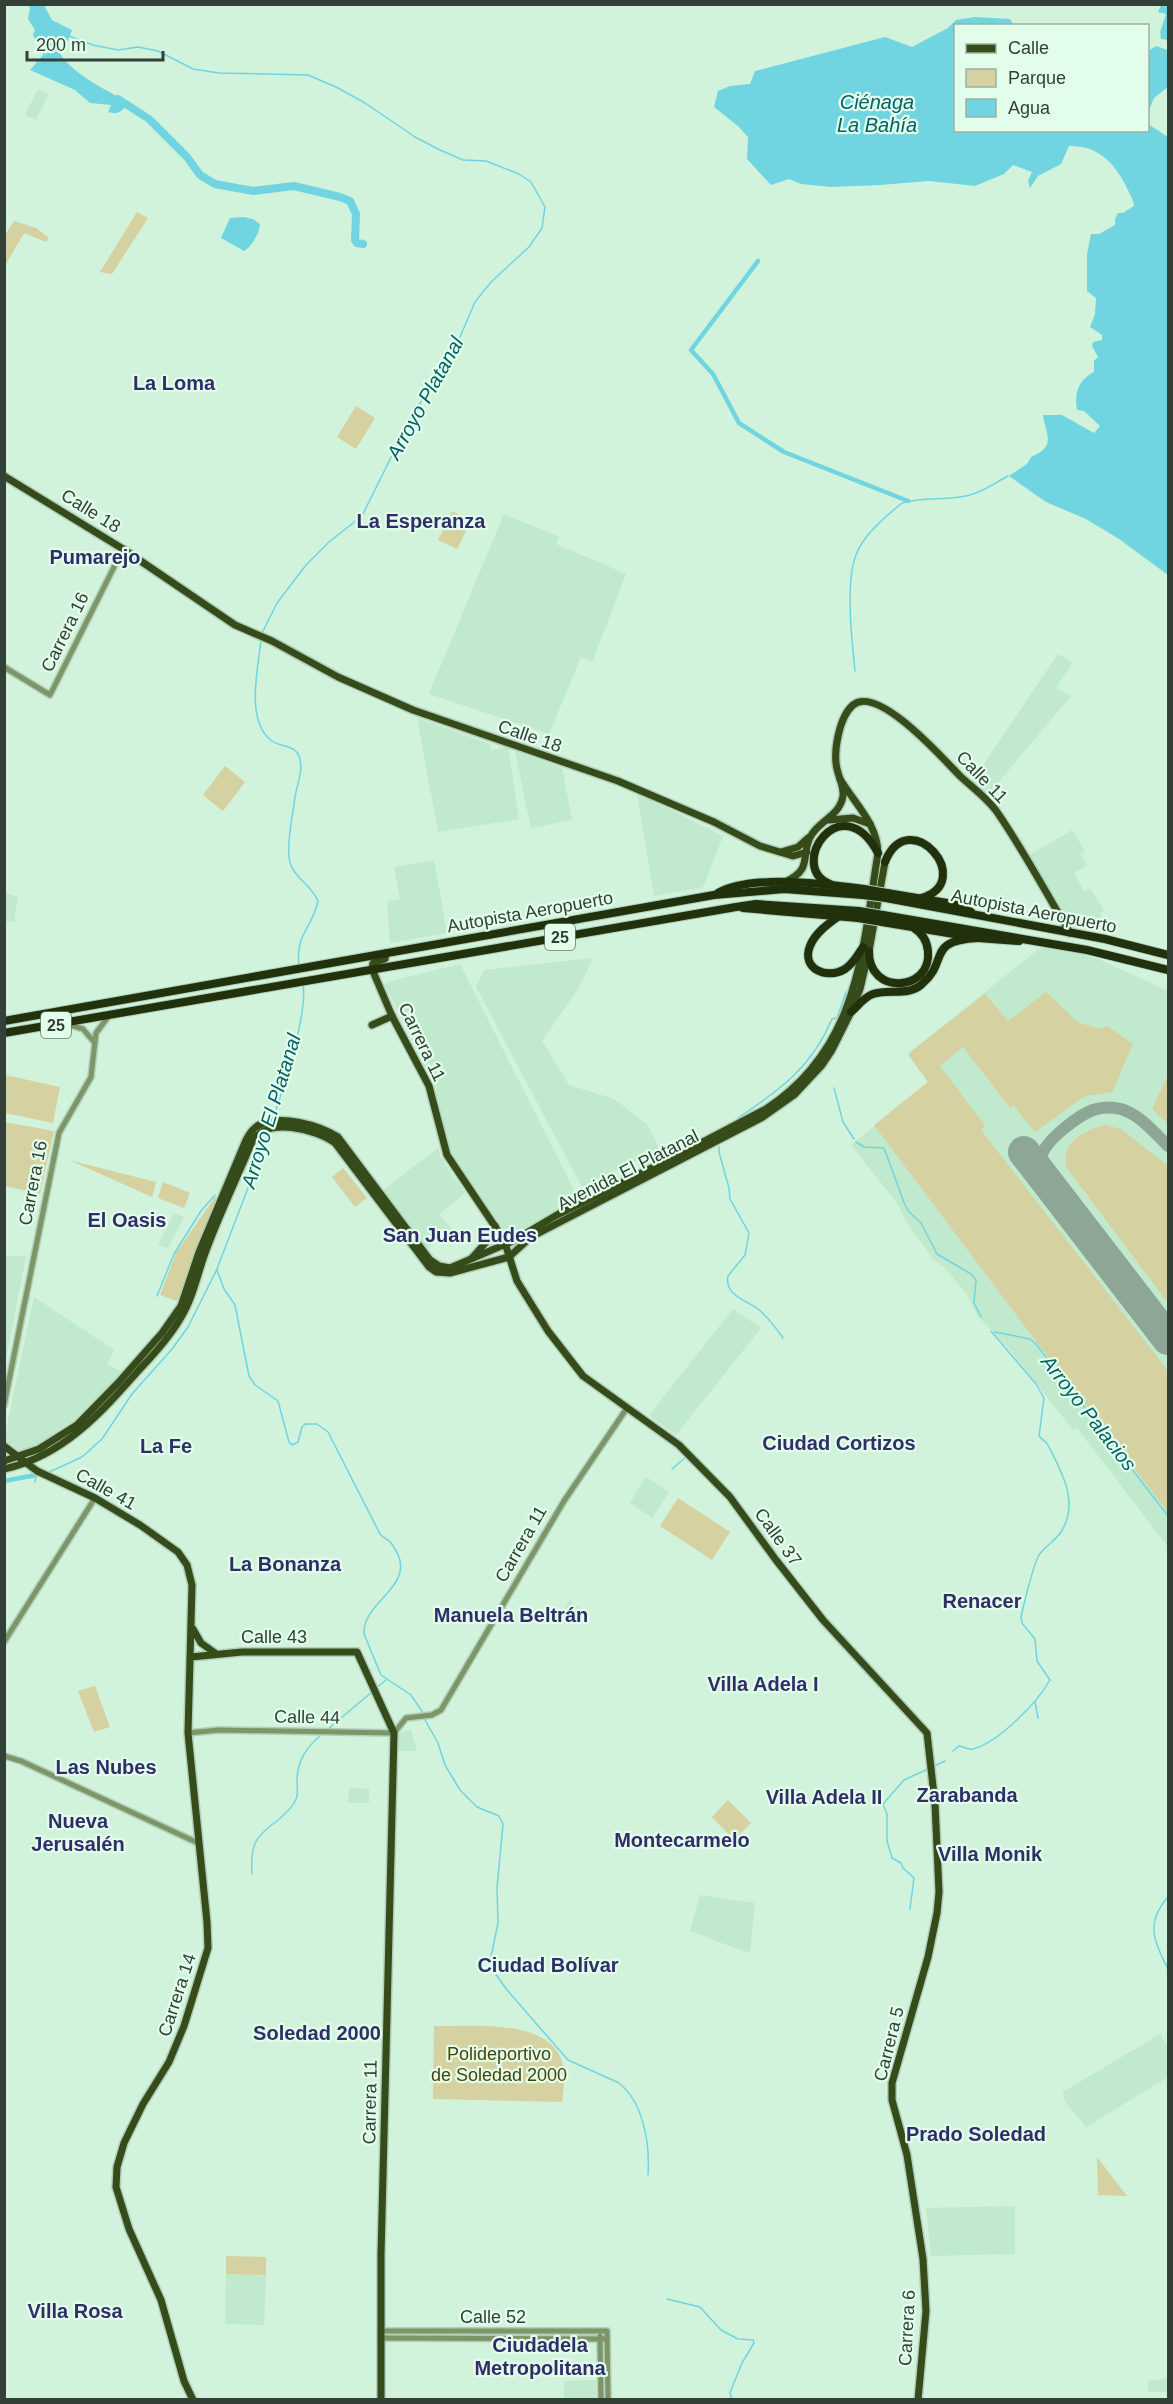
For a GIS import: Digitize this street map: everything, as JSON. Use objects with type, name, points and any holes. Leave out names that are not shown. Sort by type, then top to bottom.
[{"type":"highway","points":[[834,885],[823,879],[814,863],[815,849],[825,834],[837,827],[855,828],[867,835],[878,853]]},
{"type":"highway","points":[[885,862],[894,848],[905,842],[918,841],[933,848],[941,862],[941,879],[932,893],[921,898]]},
{"type":"highway","points":[[714,895],[728,887],[784,883],[834,885],[863,892]]},
{"type":"highway","name":"Autopista Aeropuerto","points":[[4,1021],[714,895],[784,889],[863,892],[887,896],[1138,946],[1168,955]]},
{"type":"highway","points":[[887,896],[921,898],[959,905],[975,915]]},
{"type":"highway","name":"Autopista Aeropuerto","points":[[4,1033],[108,1017],[372,969],[756,904],[859,915],[1035,940],[1168,970]]},
{"type":"highway","points":[[736,906],[756,911],[859,915]]},
{"type":"highway","points":[[839,916],[822,928],[811,943],[808,954],[811,965],[820,972],[835,973],[851,964],[866,949]]},
{"type":"highway","points":[[866,949],[870,964],[881,979],[894,984],[912,981],[922,972],[928,955],[924,937],[917,930],[882,918]]},
{"type":"highway","points":[[909,927],[1007,941],[1035,940]]},
{"type":"highway","points":[[851,1012],[872,994],[915,989],[928,978],[937,957],[948,944],[957,939],[978,938]]},
{"type":"main road","name":"Calle 18","points":[[4,476],[123,549],[235,626],[338,677],[413,710],[618,781],[714,822],[760,846],[788,855],[798,856],[807,852]]},
{"type":"main road","name":"Avenida El Platanal","points":[[810,836],[836,810],[842,799],[843,791],[836,760],[837,740],[851,706],[863,701]]},
{"type":"main road","name":"Calle 11","points":[[863,701],[872,702],[901,719],[995,809],[1070,933]]},
{"type":"main road","name":"Avenida El Platanal","points":[[261,1128],[280,1124],[323,1129],[338,1137],[434,1264],[450,1268],[506,1244],[557,1215],[771,1113],[794,1095],[827,1058],[851,1012],[860,989],[878,853],[872,824],[840,779]]},
{"type":"main road","points":[[824,822],[848,817],[872,824]]},
{"type":"main road","points":[[776,851],[784,852],[798,847],[810,836]]},
{"type":"main road","points":[[784,883],[796,876],[804,865],[810,836]]},
{"type":"main road","points":[[788,855],[797,863],[796,876]]},
{"type":"main road","name":"Avenida El Platanal","points":[[509,1257],[524,1241],[766,1108],[804,1077],[832,1040],[846,1011],[866,949],[885,862]]},
{"type":"main road","points":[[372,969],[374,963],[385,958],[386,953]]},
{"type":"main road","name":"Carrera 11","points":[[372,969],[392,1016],[429,1086],[447,1155],[506,1244]]},
{"type":"main road","points":[[372,1025],[392,1016]]},
{"type":"main road","points":[[280,1124],[323,1136],[335,1143],[429,1268],[434,1271],[450,1273],[509,1257]]},
{"type":"main road","points":[[4,1461],[18,1458],[52,1442],[77,1425],[162,1333],[181,1306],[199,1252],[246,1140],[253,1129],[261,1128]]},
{"type":"main road","points":[[4,1469],[26,1463],[54,1449],[82,1430],[127,1384],[172,1330],[186,1308],[204,1254],[252,1142],[261,1128]]},
{"type":"main road","points":[[470,1260],[489,1240],[495,1226]]},
{"type":"main road","points":[[513,1270],[524,1241]]},
{"type":"main road","name":"Calle 37","points":[[506,1244],[513,1270],[528,1301],[583,1376],[679,1445],[730,1497],[823,1620],[924,1728],[929,1739],[932,1770],[939,1892]]},
{"type":"main road","name":"Calle 41","points":[[4,1446],[38,1471],[95,1498],[166,1543],[178,1552],[187,1565]]},
{"type":"main road","name":"Carrera 14","points":[[187,1565],[192,1585],[188,1733],[208,1948],[184,2026],[169,2062],[133,2123],[117,2167],[116,2187],[118,2200],[161,2300],[184,2381],[193,2400]]},
{"type":"main road","points":[[192,1627],[201,1643],[216,1653]]},
{"type":"main road","name":"Calle 43","points":[[191,1657],[216,1653],[357,1652],[394,1733]]},
{"type":"main road","name":"Carrera 11","points":[[381,2400],[380,2335],[394,1733]]},
{"type":"main road","name":"Carrera 5","points":[[923,2259],[907,2155],[896,2119],[892,2083],[928,1957],[939,1892]]},
{"type":"main road","name":"Carrera 6","points":[[918,2400],[926,2311],[923,2259]]},
{"type":"street","name":"Carrera 16","points":[[4,667],[50,695],[123,549]]},
{"type":"street","name":"Carrera 16","points":[[4,1405],[59,1133],[91,1077],[98,1030],[108,1017]]},
{"type":"street","points":[[67,1023],[86,1031],[95,1046]]},
{"type":"street","name":"Carrera 11","points":[[394,1733],[404,1719],[428,1715],[443,1708],[564,1501],[627,1408]]},
{"type":"street","points":[[4,1642],[95,1498]]},
{"type":"street","name":"Calle 44","points":[[188,1733],[219,1730],[394,1733]]},
{"type":"street","points":[[5,1756],[198,1843]]},
{"type":"street","name":"Calle 52","points":[[603,2331],[603,2339],[380,2335],[603,2331]]},
{"type":"street","points":[[601,2400],[603,2339]]},
{"type":"street","points":[[603,2339],[608,2400]]},
{"type":"shaded area","points":[[38,89],[49,94],[36,120],[25,115]]},
{"type":"shaded area","points":[[504,514],[559,537],[556,544],[626,574],[592,662],[581,657],[549,734],[429,694]]},
{"type":"shaded area","points":[[1058,654],[1072,663],[1056,688],[1071,696],[986,797],[971,783]]},
{"type":"shaded area","points":[[417,718],[490,744],[491,750],[508,747],[519,819],[438,832]]},
{"type":"shaded area","points":[[515,751],[562,768],[572,820],[531,828]]},
{"type":"shaded area","points":[[637,793],[723,836],[703,887],[654,896]]},
{"type":"shaded area","points":[[1072,830],[1085,851],[1080,854],[1087,865],[1074,873],[1084,891],[1090,888],[1104,910],[1100,913],[1102,918],[1086,931],[1075,930],[1028,856]]},
{"type":"shaded area","points":[[434,860],[447,933],[390,943],[387,901],[400,899],[394,867]]},
{"type":"shaded area","points":[[5,893],[18,897],[14,922],[5,921]]},
{"type":"shaded area","points":[[1045,944],[1096,958],[1168,991],[1168,1547],[1077,1428],[1073,1430],[1009,1349],[977,1315],[966,1293],[946,1269],[933,1259],[906,1221],[897,1203],[851,1145],[928,1082],[909,1053]]},
{"type":"shaded area","points":[[593,958],[580,986],[542,1041],[569,1085],[614,1099],[648,1125],[659,1149],[582,1187],[476,987],[484,970]]},
{"type":"shaded area","points":[[460,964],[579,1200],[508,1236],[450,1154],[435,1086],[384,983]]},
{"type":"shaded area","points":[[439,1147],[440,1156],[453,1176],[452,1178],[458,1182],[465,1193],[439,1214],[452,1230],[425,1250],[382,1191]]},
{"type":"shaded area","points":[[174,1213],[184,1217],[168,1248],[158,1245]]},
{"type":"shaded area","points":[[4,1256],[26,1256],[5,1365]]},
{"type":"shaded area","points":[[34,1297],[114,1350],[107,1364],[122,1372],[77,1418],[23,1453],[5,1441],[5,1435]]},
{"type":"shaded area","points":[[733,1309],[761,1328],[676,1435],[649,1415]]},
{"type":"shaded area","points":[[646,1477],[669,1492],[652,1518],[630,1503]]},
{"type":"shaded area","points":[[569,1601],[588,1613],[583,1623],[563,1611]]},
{"type":"shaded area","points":[[411,1730],[417,1751],[396,1751],[396,1734]]},
{"type":"shaded area","points":[[349,1788],[369,1789],[369,1803],[348,1803]]},
{"type":"shaded area","points":[[700,1895],[755,1903],[750,1952],[690,1931]]},
{"type":"shaded area","points":[[1160,2034],[1168,2048],[1168,2077],[1086,2127],[1064,2100],[1063,2092]]},
{"type":"shaded area","points":[[1015,2206],[1015,2254],[931,2256],[926,2208]]},
{"type":"shaded area","points":[[226,2274],[266,2275],[264,2325],[225,2324]]},
{"type":"shaded area","points":[[1168,2379],[1168,2392],[1148,2392],[1148,2380]]},
{"type":"shaded area","points":[[596,2380],[596,2399],[564,2399],[564,2381]]},
{"type":"green space","points":[[137,212],[148,218],[112,274],[100,272]]},
{"type":"green space","points":[[14,221],[36,228],[49,238],[46,242],[24,233],[6,264],[5,235]]},
{"type":"green space","points":[[356,406],[375,418],[356,449],[337,437]]},
{"type":"green space","points":[[452,511],[471,521],[457,549],[438,540]]},
{"type":"green space","points":[[225,766],[245,782],[223,811],[203,795]]},
{"type":"green space","points":[[1046,992],[1079,1023],[1102,1029],[1107,1026],[1133,1044],[1112,1092],[1085,1096],[1035,1132],[1013,1105],[1010,1108],[963,1047],[940,1066],[985,1126],[981,1130],[1168,1371],[1168,1512],[874,1125],[928,1082],[909,1053],[985,994],[1008,1021]]},
{"type":"green space","points":[[5,1075],[60,1087],[53,1123],[5,1113]]},
{"type":"green space","points":[[1168,1075],[1168,1124],[1152,1109]]},
{"type":"green space","points":[[4,1122],[54,1131],[40,1194],[5,1186]]},
{"type":"green space","points":[[1105,1125],[1121,1129],[1168,1166],[1168,1303],[1066,1167],[1065,1159],[1071,1144],[1089,1130]]},
{"type":"green space","points":[[69,1160],[156,1182],[152,1197]]},
{"type":"green space","points":[[343,1168],[367,1198],[355,1207],[332,1177]]},
{"type":"green space","points":[[163,1182],[190,1193],[184,1208],[158,1198]]},
{"type":"green space","points":[[215,1197],[218,1198],[177,1301],[160,1295],[176,1253]]},
{"type":"green space","points":[[678,1498],[730,1532],[712,1560],[660,1526]]},
{"type":"green space","points":[[95,1686],[110,1727],[94,1732],[78,1691]]},
{"type":"green space","points":[[728,1800],[751,1823],[734,1840],[712,1817]]},
{"type":"green space","name":"Polideportivo de Soledad 2000","points":[[434,2026],[508,2028],[527,2032],[543,2039],[556,2050],[563,2065],[562,2102],[433,2099]]},
{"type":"green space","points":[[1097,2157],[1127,2196],[1098,2195]]},
{"type":"green space","points":[[226,2256],[266,2257],[266,2275],[226,2274]]},
{"type":"water","points":[[28,5],[44,5],[52,20],[72,30],[67,43],[62,39],[56,45],[61,55],[77,72],[130,103],[123,110],[108,112],[111,105],[90,103],[75,90],[30,70],[43,55],[33,35],[35,30],[28,19],[30,8]]},
{"type":"water","points":[[1161,5],[1168,5],[1168,40],[1161,39],[1160,32],[1166,14],[1158,12]]},
{"type":"water","name":"Ciénaga La Bahía","points":[[975,17],[1010,19],[1013,24],[954,24],[954,132],[1149,132],[1149,125],[1168,137],[1168,575],[1119,539],[1086,519],[1046,502],[1009,476],[1045,448],[1048,439],[1043,415],[1062,415],[1094,433],[1100,426],[1084,411],[1077,410],[1076,404],[1078,388],[1084,379],[1094,372],[1094,361],[1098,357],[1092,346],[1093,342],[1102,340],[1102,335],[1090,327],[1095,314],[1096,298],[1087,291],[1087,254],[1091,234],[1099,234],[1115,225],[1118,213],[1123,213],[1134,206],[1132,197],[1115,168],[1103,156],[1087,148],[1069,146],[1061,164],[1038,176],[1030,188],[1028,181],[1032,172],[1013,165],[1004,174],[975,186],[929,181],[832,187],[801,184],[789,179],[771,185],[747,159],[748,137],[714,107],[718,91],[730,86],[750,84],[755,71],[885,37],[912,47],[948,28],[956,20]]},
{"type":"water","points":[[1156,46],[1168,50],[1168,87],[1154,98],[1149,110],[1149,50]]},
{"type":"water","points":[[230,218],[253,219],[260,224],[255,239],[244,251],[221,238]]},
{"type":"waterway","name":"Arroyo Platanal","points":[[69,36],[93,45],[118,50],[138,47],[158,51],[193,69],[219,73],[308,75],[365,103],[415,137],[440,150],[463,160],[486,161],[519,174],[531,182],[545,207],[542,228],[529,247],[491,282],[475,302],[451,358],[412,415],[362,516],[329,542],[306,565],[277,603],[262,633]]},
{"type":"waterway","points":[[118,99],[149,119],[187,157],[200,175],[215,184],[253,191],[294,186],[350,201],[356,214],[355,240],[363,244]]},
{"type":"waterway","points":[[758,261],[691,350],[713,374],[739,423],[784,452],[908,501]]},
{"type":"waterway","name":"Arroyo Palacios","points":[[855,671],[850,612],[851,581],[856,555],[869,533],[902,503],[967,496],[1008,476]]},
{"type":"waterway","name":"Arroyo Platanal","points":[[261,641],[255,694],[258,721],[272,741],[291,748],[299,756],[300,772],[290,827],[289,856],[293,869],[311,889],[318,901],[302,938],[298,954],[299,965]]},
{"type":"waterway","name":"Arroyo El Platanal","points":[[273,1119],[298,1032],[304,997],[303,984]]},
{"type":"waterway","points":[[738,1118],[781,1087],[805,1064],[815,1051],[832,1019],[837,1018],[846,992]]},
{"type":"waterway","name":"Arroyo Palacios","points":[[834,1088],[843,1122],[854,1139]]},
{"type":"waterway","points":[[47,1473],[82,1457],[102,1439],[132,1394],[172,1349],[188,1327],[217,1269],[269,1133]]},
{"type":"waterway","name":"Arroyo Palacios","points":[[856,1142],[864,1147],[884,1148],[905,1205],[921,1223],[937,1254],[971,1274],[976,1280],[974,1303],[981,1317]]},
{"type":"waterway","points":[[719,1147],[730,1199],[749,1233],[745,1255],[728,1276],[729,1288],[762,1312],[783,1338]]},
{"type":"waterway","points":[[157,1296],[174,1254],[201,1211],[215,1195]]},
{"type":"waterway","name":"Arroyo El Platanal","points":[[217,1270],[224,1289],[235,1305],[249,1376],[255,1385],[278,1401],[289,1442],[292,1445],[298,1442],[305,1424],[317,1424],[328,1432],[380,1534],[391,1543],[399,1558],[400,1570],[396,1581],[372,1611],[366,1622],[364,1634],[381,1675],[411,1695],[423,1713]]},
{"type":"waterway","points":[[953,1751],[959,1746],[973,1749],[983,1745],[1005,1730],[1027,1710],[1050,1680],[1037,1661],[1035,1639],[1022,1623],[1021,1617],[1039,1555],[1061,1532],[1069,1509],[1069,1498],[1063,1476],[1048,1445],[1039,1436],[1044,1398],[1036,1384],[991,1331]]},
{"type":"waterway","name":"Arroyo Palacios","points":[[995,1332],[1030,1339],[1036,1344],[1168,1516]]},
{"type":"waterway","points":[[672,1469],[687,1456]]},
{"type":"waterway","points":[[35,1482],[36,1475]]},
{"type":"waterway","points":[[4,1481],[36,1475]]},
{"type":"waterway","points":[[376,1688],[386,1680]]},
{"type":"waterway","points":[[328,1729],[373,1691]]},
{"type":"waterway","points":[[1035,1702],[1038,1718]]},
{"type":"waterway","name":"Arroyo El Platanal","points":[[424,1718],[438,1743],[445,1765],[460,1790],[477,1807],[499,1816],[503,1824],[497,1888],[498,1923],[491,1957],[492,1969],[507,1990],[568,2060],[619,2083],[628,2091],[644,2125],[648,2151],[648,2175]]},
{"type":"waterway","points":[[252,1874],[253,1848],[264,1831],[285,1814],[296,1800],[297,1773],[301,1760],[307,1749],[322,1734]]},
{"type":"waterway","points":[[934,1766],[945,1761]]},
{"type":"waterway","points":[[910,1909],[914,1878],[901,1863],[892,1858],[887,1841],[887,1814],[883,1804],[904,1780],[928,1769]]},
{"type":"waterway","points":[[1168,1897],[1156,1915],[1154,1924],[1156,1941],[1168,1969]]},
{"type":"waterway","name":"Arroyo El Platanal","points":[[667,2299],[700,2307],[721,2330],[738,2339],[753,2340],[754,2343],[742,2363],[731,2390],[732,2400]]},
{"type":"taxiway","points":[[1050,1186],[1042,1167],[1042,1155],[1045,1149],[1064,1129],[1093,1110],[1111,1108],[1128,1111],[1146,1124],[1168,1146]]},
{"type":"runway","points":[[1024,1152],[1168,1339]]},
{"type":"district","name":"La Loma","points":[[174,383]]},
{"type":"district","name":"La Esperanza","points":[[421,521]]},
{"type":"district","name":"Pumarejo","points":[[95,557]]},
{"type":"district","name":"El Oasis","points":[[127,1220]]},
{"type":"district","name":"San Juan Eudes","points":[[460,1235]]},
{"type":"district","name":"Ciudad Cortizos","points":[[839,1443]]},
{"type":"district","name":"La Fe","points":[[166,1446]]},
{"type":"district","name":"La Bonanza","points":[[285,1564]]},
{"type":"district","name":"Renacer","points":[[982,1601]]},
{"type":"district","name":"Manuela Beltrán","points":[[511,1615]]},
{"type":"district","name":"Villa Adela I","points":[[763,1684]]},
{"type":"district","name":"Las Nubes","points":[[106,1767]]},
{"type":"district","name":"Zarabanda","points":[[967,1795]]},
{"type":"district","name":"Villa Adela II","points":[[824,1797]]},
{"type":"district","name":"Nueva Jerusalén","points":[[78,1832]]},
{"type":"district","name":"Montecarmelo","points":[[682,1840]]},
{"type":"district","name":"Villa Monik","points":[[990,1854]]},
{"type":"district","name":"Ciudad Bolívar","points":[[548,1965]]},
{"type":"district","name":"Soledad 2000","points":[[317,2033]]},
{"type":"district","name":"Prado Soledad","points":[[976,2134]]},
{"type":"district","name":"Villa Rosa","points":[[75,2311]]},
{"type":"district","name":"Ciudadela Metropolitana","points":[[540,2356]]}]
